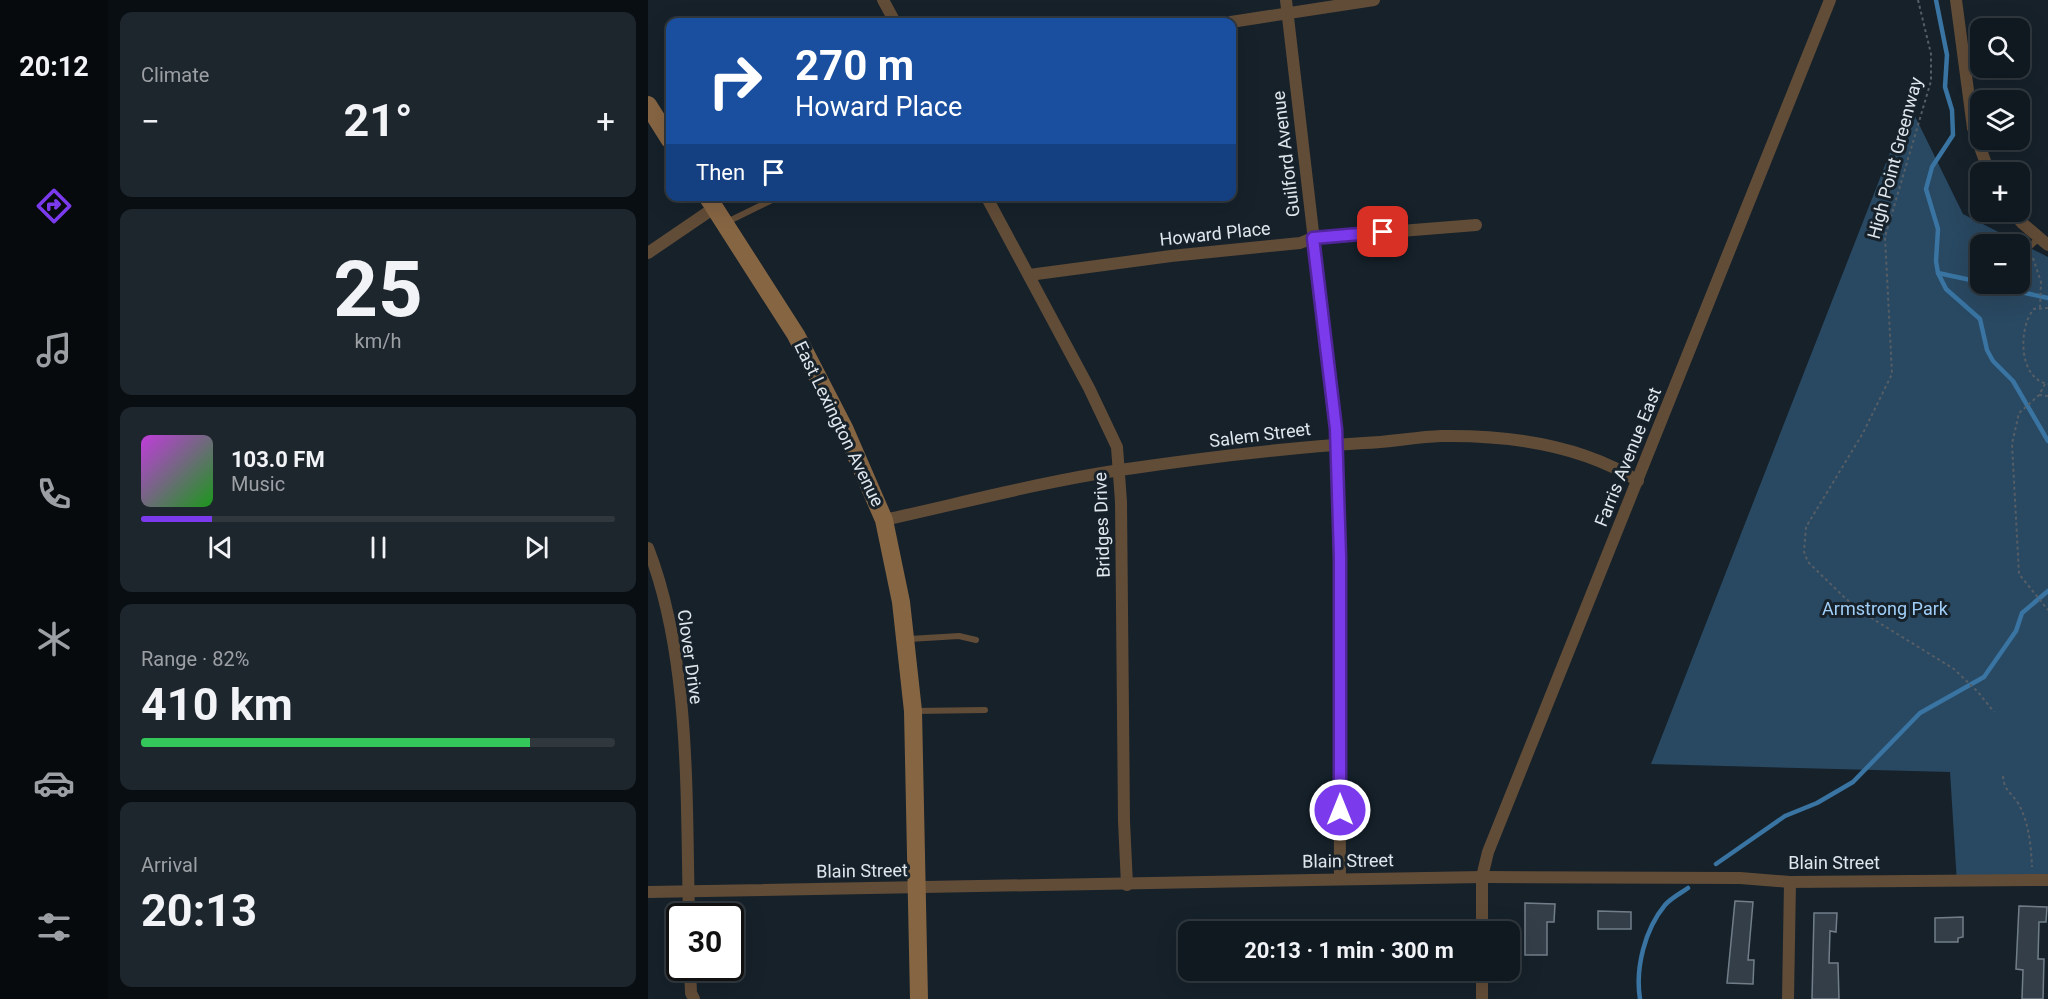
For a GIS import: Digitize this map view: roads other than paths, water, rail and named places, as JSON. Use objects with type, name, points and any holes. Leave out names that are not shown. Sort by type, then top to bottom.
[{"type":"main road","points":[[648,105],[666,134]]},
{"type":"main road","name":"East Lexington Avenue","points":[[715,209],[796,335],[845,430],[884,520],[906,639],[913,711],[919,999]]},
{"type":"street","points":[[883,0],[893,18]]},
{"type":"street","name":"Guilford Avenue","points":[[1286,0],[1336,444],[1340,557],[1340,879]]},
{"type":"street","points":[[1236,21],[1374,0]]},
{"type":"street","name":"Farris Avenue East","points":[[1482,921],[1482,877],[1488,852],[1830,0]]},
{"type":"street","points":[[1956,0],[1973,128],[1985,162]]},
{"type":"street","name":"Bridges Drive","points":[[989,201],[1117,447],[1127,885]]},
{"type":"street","points":[[648,253],[715,209]]},
{"type":"street","points":[[2023,222],[2043,241]]},
{"type":"street","name":"Howard Place","points":[[1029,275],[1148,259],[1300,243],[1313,238],[1476,225]]},
{"type":"street","name":"Salem Street","points":[[884,520],[1119,470],[1336,444],[1440,436],[1504,437],[1576,452],[1638,481]]},
{"type":"street","name":"Clover Drive","points":[[648,548],[659,576],[674,643],[688,810],[688,903]]},
{"type":"street","name":"Blain Street","points":[[648,892],[1482,877],[1740,878],[1790,882],[2048,880]]},
{"type":"street","points":[[1788,999],[1790,882]]},
{"type":"street","points":[[691,981],[691,993],[694,999]]},
{"type":"street","points":[[1482,981],[1482,999]]},
{"type":"lane","points":[[715,209],[755,201]]},
{"type":"lane","points":[[906,639],[959,636],[976,640]]},
{"type":"lane","points":[[913,711],[986,710]]},
{"type":"waterway","points":[[1936,0],[1947,55],[1945,87],[1952,110],[1953,135],[1932,167],[1926,189],[1938,229],[1936,261],[1938,273],[1946,289],[1980,319],[1987,350],[1993,361],[2013,381],[2048,441]]},
{"type":"waterway","points":[[1938,273],[1970,280]]},
{"type":"waterway","points":[[2030,294],[2048,298]]},
{"type":"waterway","points":[[1716,864],[1785,816],[1817,803],[1853,782],[1920,713],[1984,677],[2016,631],[2022,613],[2048,591]]},
{"type":"waterway","points":[[1640,999],[1640,962],[1652,925],[1667,902],[1688,888]]},
{"type":"park label","name":"Armstrong Park","points":[[1885,609]]}]
